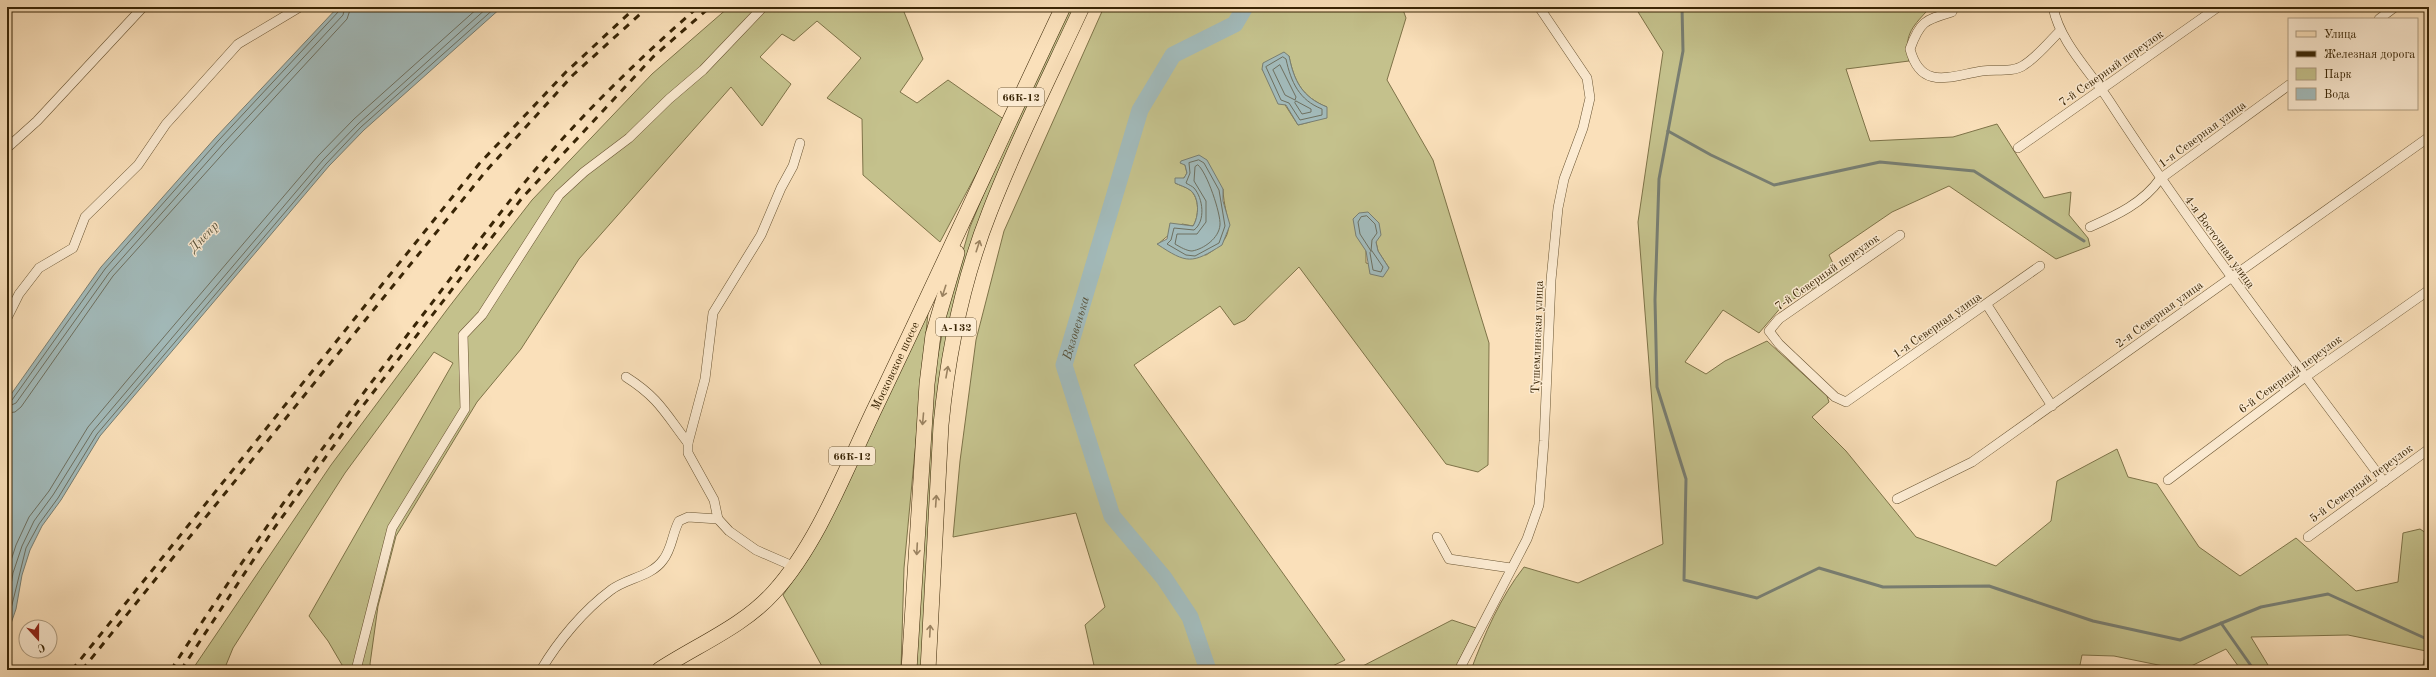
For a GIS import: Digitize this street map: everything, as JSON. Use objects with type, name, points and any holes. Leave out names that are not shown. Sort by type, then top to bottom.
[{"type":"main road","name":"Московское шоссе","points":[[659,670],[749,614],[773,594],[795,567],[828,507],[895,367],[1063,7]]},
{"type":"main road","name":"А-132","points":[[928,670],[941,425],[945,385],[955,328],[964,293],[990,210],[1082,7]]},
{"type":"main road","name":"А-132","points":[[909,670],[923,427],[932,342],[942,299],[978,187]]},
{"type":"street","points":[[7,148],[37,121],[144,7]]},
{"type":"street","points":[[7,318],[19,294],[39,268],[72,248],[85,217],[138,165],[166,124],[238,44],[300,7]]},
{"type":"street","points":[[356,670],[392,528],[465,409],[463,335],[482,315],[558,195],[584,172],[629,138],[669,99],[703,70],[763,7]]},
{"type":"street","name":"Тушемлинская улица","points":[[1459,670],[1526,539],[1539,505],[1544,441],[1551,280],[1558,208],[1564,179],[1583,128],[1590,98],[1587,78],[1539,7]]},
{"type":"street","name":"4-я Восточная улица","points":[[2053,7],[2060,31],[2102,89],[2160,179],[2304,378],[2384,482]]},
{"type":"street","name":"7-й Северный переулок","points":[[2018,148],[2218,7]]},
{"type":"street","points":[[2380,18],[2395,7]]},
{"type":"street","points":[[1953,9],[1928,19],[1916,31],[1910,49],[1918,69],[1933,78],[1948,78],[1983,71],[2011,70],[2024,66],[2060,31]]},
{"type":"street","name":"1-я Северная улица","points":[[2090,227],[2124,212],[2154,189],[2160,179],[2288,86]]},
{"type":"street","name":"2-я Северная улица","points":[[1897,499],[1972,462],[2429,137]]},
{"type":"street","points":[[795,567],[756,550],[729,531],[718,519],[714,500],[688,452],[688,443],[705,378],[714,313],[761,235],[781,188],[793,166],[800,143]]},
{"type":"street","name":"7-й Северный переулок","points":[[1846,402],[1835,397],[1779,344],[1769,330],[1779,319],[1900,235]]},
{"type":"street","name":"1-я Северная улица","points":[[1846,402],[1987,305],[2040,266]]},
{"type":"street","name":"6-й Северный переулок","points":[[2168,480],[2304,378],[2429,290]]},
{"type":"street","points":[[1987,305],[2052,406]]},
{"type":"street","points":[[626,377],[647,391],[665,410],[688,443]]},
{"type":"street","name":"5-й Северный переулок","points":[[2308,537],[2429,449]]},
{"type":"street","points":[[541,670],[547,659],[584,615],[612,589],[649,572],[663,561],[679,521],[688,517],[718,519]]},
{"type":"street","points":[[1437,537],[1449,559],[1511,568]]},
{"type":"green space","points":[[729,7],[902,7],[923,59],[900,92],[917,103],[948,80],[1005,120],[940,242],[863,175],[862,119],[827,98],[861,58],[817,21],[794,41],[782,34],[760,57],[791,84],[762,126],[731,87],[579,259],[521,349],[477,402],[396,536],[378,606],[370,664],[372,670],[345,670],[328,641],[309,616],[453,363],[434,352],[345,473],[233,648],[224,670],[192,670],[331,465],[449,307],[532,200],[652,74]]},
{"type":"green space","points":[[1070,7],[1076,7],[955,300],[923,670],[916,670],[933,380],[949,299],[970,227],[987,186]]},
{"type":"green space","points":[[1104,7],[1402,7],[1406,18],[1387,80],[1433,160],[1489,343],[1488,465],[1478,472],[1446,464],[1299,267],[1245,320],[1234,325],[1220,306],[1134,365],[1345,660],[1324,670],[1095,670],[1085,625],[1105,607],[1076,513],[953,537],[960,461],[976,340],[1004,231]],"holes":[[[1289,56],[1300,87],[1311,98],[1327,107],[1310,122],[1298,125],[1262,69]],[[1185,165],[1223,189],[1228,219],[1227,233],[1224,240],[1206,255],[1158,244],[1182,224],[1193,226],[1195,222],[1198,208],[1196,198],[1190,190],[1175,183],[1184,178],[1187,173]],[[1376,242],[1378,251],[1389,268],[1366,263],[1366,251]]]},
{"type":"green space","points":[[1635,7],[1906,7],[1927,11],[1910,33],[1907,45],[1909,61],[1846,69],[1870,141],[1953,137],[1997,124],[2044,198],[2071,192],[2069,215],[2088,238],[2090,246],[2056,259],[1949,186],[1892,212],[1829,255],[1838,274],[1783,305],[1759,333],[1723,310],[1685,362],[1706,374],[1725,361],[1767,341],[1827,396],[1829,402],[1812,417],[1846,451],[1916,537],[1996,566],[2051,521],[2057,481],[2117,449],[2128,477],[2157,484],[2199,547],[2240,576],[2296,538],[2356,591],[2398,582],[2403,533],[2420,529],[2429,535],[2429,670],[2422,670],[2426,651],[2348,635],[2251,637],[2271,670],[2241,670],[2226,649],[2183,670],[2114,656],[2082,655],[2079,670],[1471,670],[1494,616],[1508,590],[1524,567],[1578,583],[1663,544],[1638,222],[1663,52]]},
{"type":"green space","points":[[929,302],[904,568],[901,670],[824,670],[783,595],[810,556]]},
{"type":"green space","points":[[1452,620],[1476,628],[1454,670],[1355,670]]},
{"type":"water","name":"Днепр","points":[[338,7],[502,7],[364,130],[329,166],[100,436],[61,500],[42,526],[30,550],[22,575],[16,609],[7,635],[7,400],[101,267],[216,137]]},
{"type":"water","points":[[1284,52],[1289,56],[1300,87],[1311,98],[1327,107],[1327,118],[1298,125],[1286,105],[1278,104],[1262,69],[1263,63]]},
{"type":"water","points":[[1199,155],[1207,160],[1223,189],[1223,201],[1230,225],[1222,245],[1203,256],[1190,259],[1183,258],[1167,251],[1157,244],[1167,239],[1170,223],[1193,226],[1195,222],[1198,207],[1196,197],[1190,190],[1175,183],[1175,178],[1184,178],[1187,173],[1185,165],[1180,163],[1181,161]]},
{"type":"water","points":[[1368,212],[1379,223],[1381,235],[1376,242],[1378,251],[1389,268],[1383,277],[1370,274],[1366,251],[1356,236],[1353,219],[1359,213]]},
{"type":"waterway","name":"Вязовенька","points":[[1208,670],[1190,617],[1164,578],[1112,516],[1064,365],[1140,110],[1173,55],[1235,24],[1245,7]]},
{"type":"waterway","points":[[1682,7],[1683,51],[1659,179],[1655,300],[1657,387],[1686,479],[1684,580],[1757,598],[1819,568],[1883,587],[1989,586],[2093,621],[2180,640],[2261,607],[2328,594],[2429,640]]},
{"type":"waterway","points":[[1668,131],[1711,155],[1774,185],[1880,162],[1974,171],[2084,241]]},
{"type":"waterway","points":[[2221,623],[2254,670]]},
{"type":"railway","points":[[72,670],[479,164],[566,72],[636,7]]},
{"type":"railway","points":[[82,670],[486,171],[573,75],[648,7]]},
{"type":"railway","points":[[171,670],[259,538],[320,452],[516,193],[558,143],[603,96],[698,7]]},
{"type":"railway","points":[[181,670],[275,527],[362,407],[522,198],[653,57],[710,7]]}]
